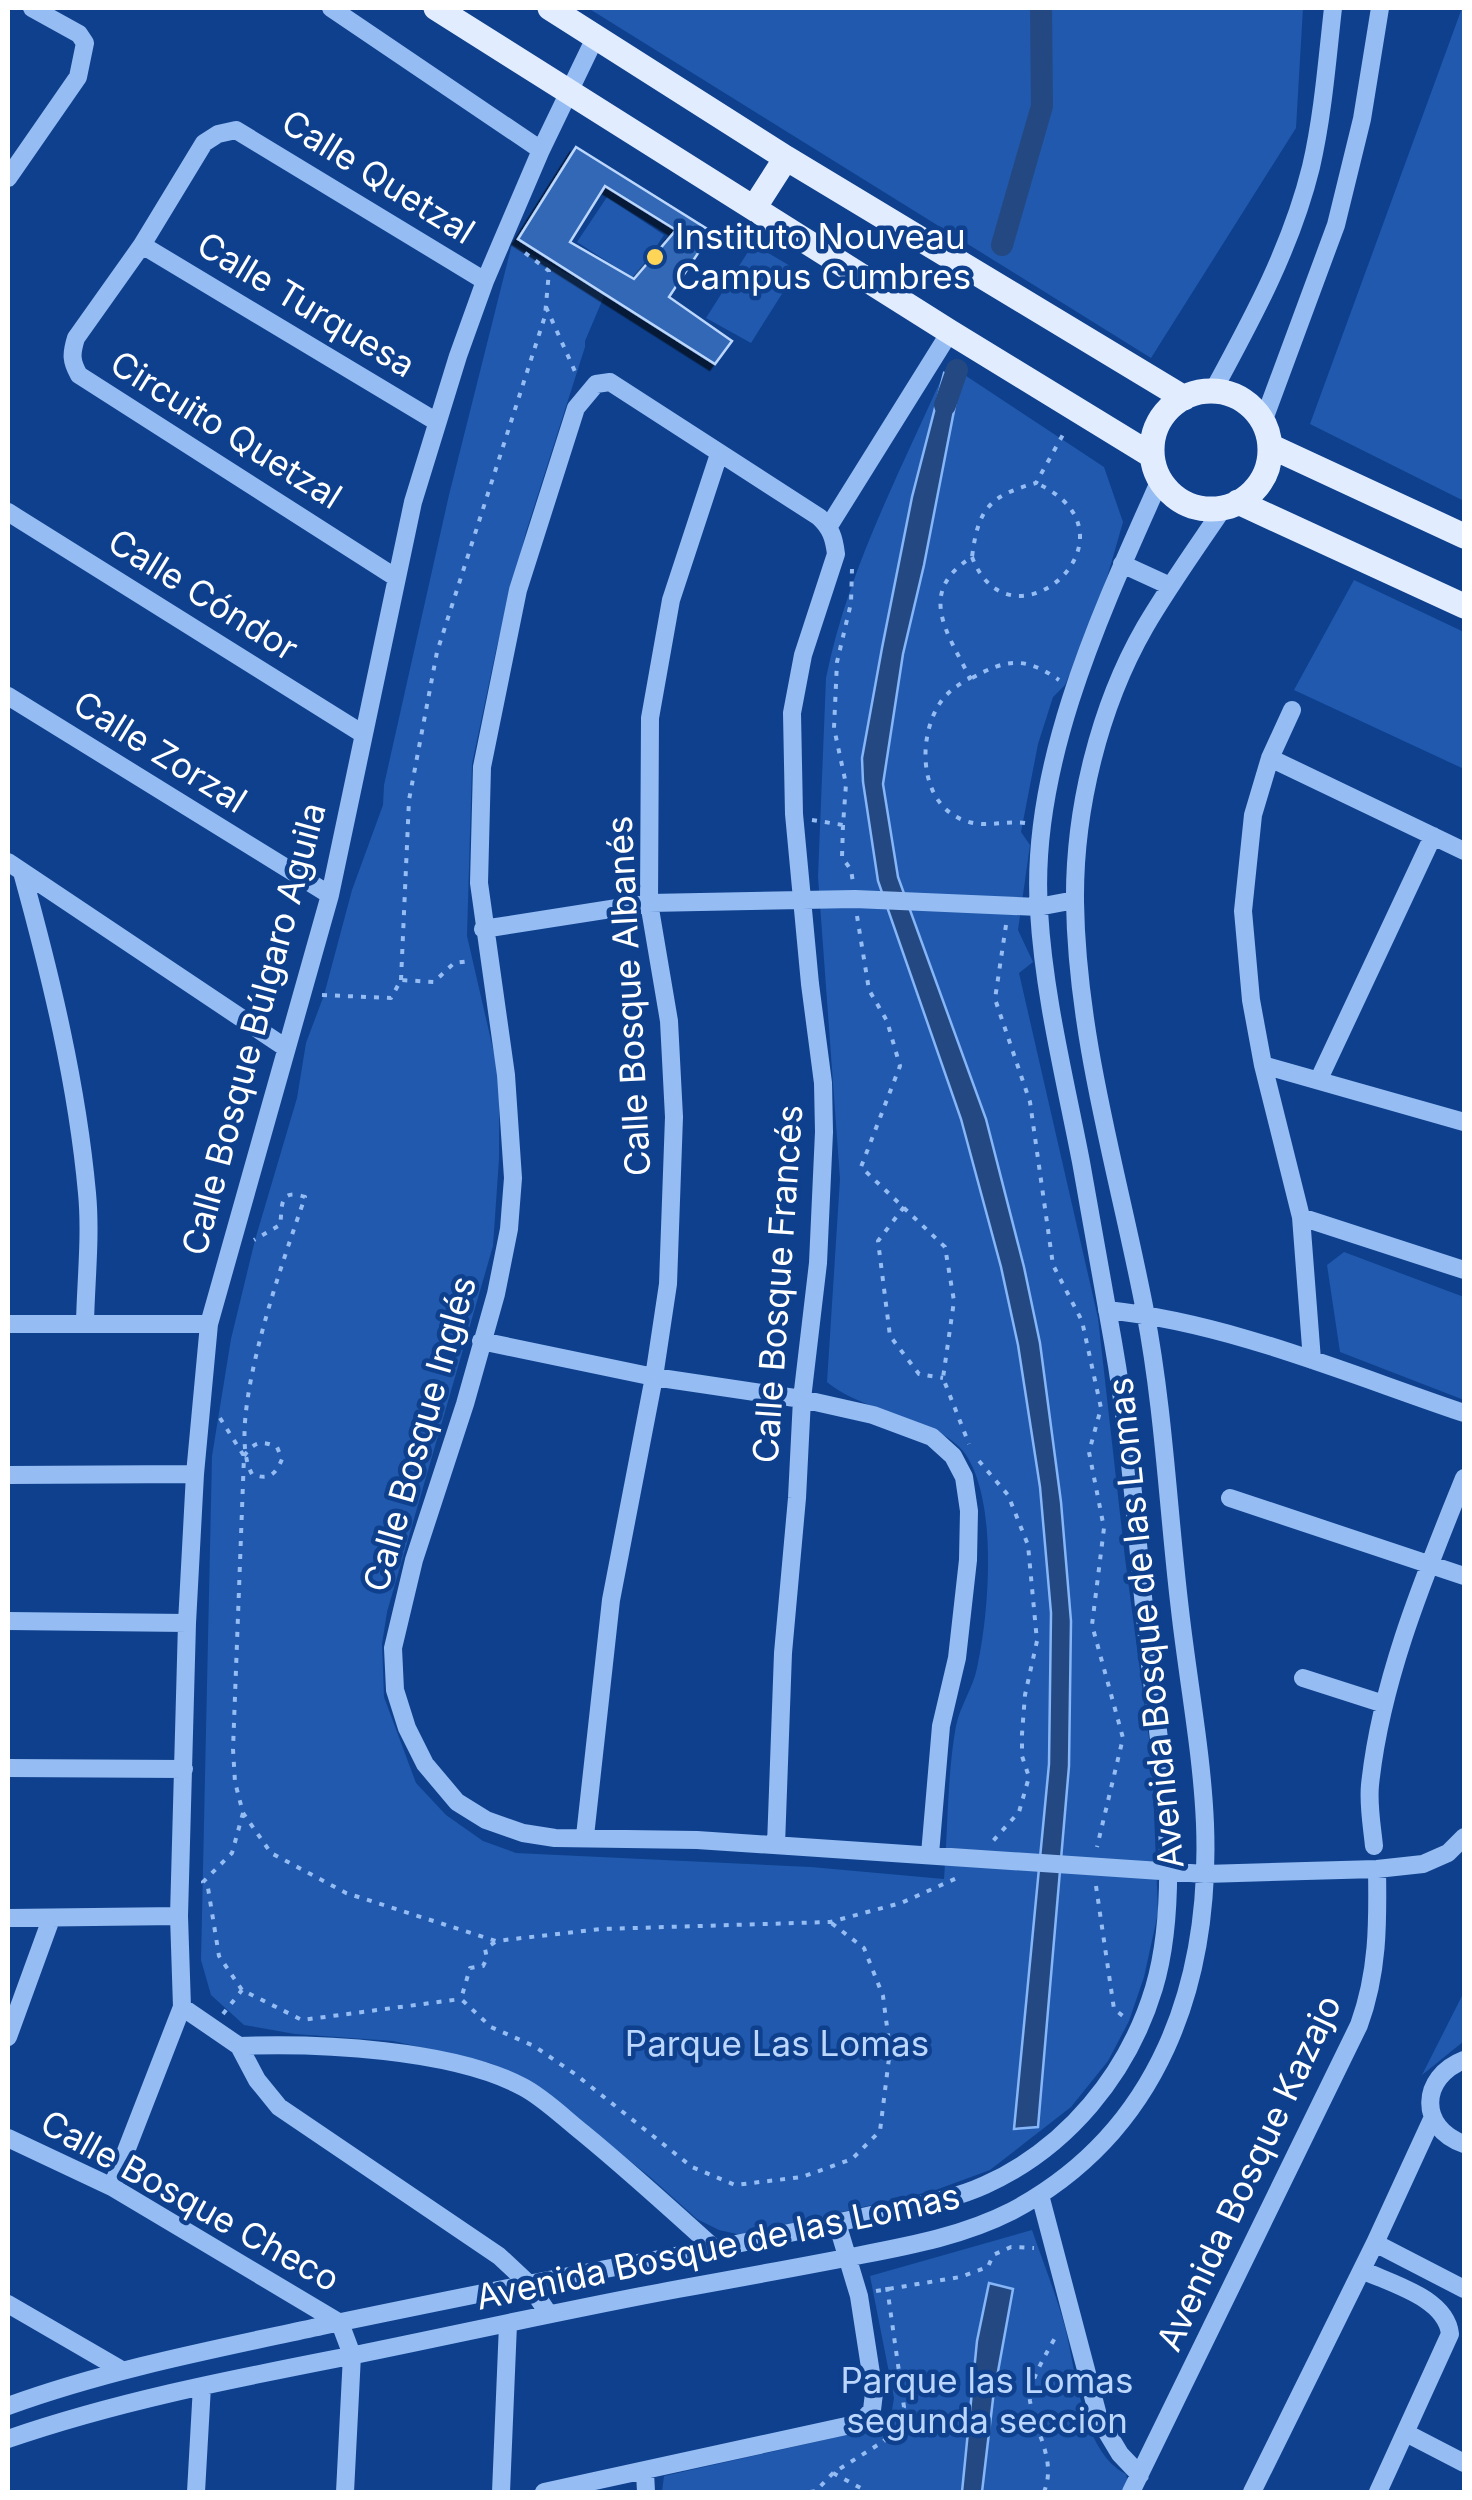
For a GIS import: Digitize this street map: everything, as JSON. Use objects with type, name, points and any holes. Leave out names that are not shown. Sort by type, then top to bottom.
[{"type":"main road","points":[[436,8],[1150,454]]},
{"type":"main road","points":[[550,8],[786,158],[1184,398]]},
{"type":"main road","points":[[754,208],[786,158]]},
{"type":"main road","points":[[1231,505],[1261,481],[1268,466],[1267,434],[1250,406],[1233,395],[1212,391],[1184,398],[1163,415],[1150,454],[1160,480],[1172,494],[1187,504],[1205,508],[1231,505],[1464,606]]},
{"type":"main road","points":[[1267,434],[1464,536]]},
{"type":"street","points":[[10,168],[78,77],[85,42],[79,34],[32,8]]},
{"type":"street","points":[[331,8],[541,150]]},
{"type":"street","points":[[1212,391],[1269,286],[1295,222],[1311,166],[1333,8]]},
{"type":"street","points":[[1267,434],[1336,225],[1359,134],[1380,8]]},
{"type":"street","name":"Calle Bosque Búlgaro Aguila","points":[[182,2007],[178,1916],[187,1623],[209,1324],[330,895],[413,502],[485,281],[541,150],[596,38]]},
{"type":"street","name":"Circuito Quetzal","points":[[236,130],[218,134],[204,143],[142,245],[76,338],[71,361],[79,376],[395,576]]},
{"type":"street","name":"Calle Quetzal","points":[[236,130],[485,281]]},
{"type":"street","name":"Calle Turquesa","points":[[142,245],[438,422]]},
{"type":"street","points":[[829,526],[950,332]]},
{"type":"street","points":[[586,393],[596,384],[610,382],[819,517],[829,526],[836,554]]},
{"type":"street","name":"Calle Bosque Inglés","points":[[586,393],[576,408],[518,590],[482,767],[479,883],[506,1076],[513,1178],[509,1230],[496,1294],[414,1560],[394,1648],[395,1690],[424,1764],[457,1802],[486,1820],[522,1833],[555,1838],[776,1845],[1205,1874],[1377,1870],[1423,1864],[1448,1853],[1464,1837]]},
{"type":"street","name":"Calle Bosque Albanés","points":[[586,1836],[611,1600],[668,1284],[674,1117],[669,1021],[649,903],[650,718],[672,600],[719,454]]},
{"type":"street","name":"Avenida Bosque de las Lomas","points":[[8,2406],[120,2369],[951,2198],[990,2183],[1053,2144],[1080,2120],[1106,2086],[1140,2026],[1164,1945],[1166,1873],[1160,1749],[1132,1492],[1107,1310],[1055,1036],[1038,908],[1042,832],[1054,764],[1075,692],[1122,564],[1160,480]]},
{"type":"street","name":"Avenida Bosque de las Lomas","points":[[8,2439],[127,2402],[548,2314],[848,2258],[982,2226],[1040,2195],[1090,2154],[1120,2124],[1158,2064],[1194,1976],[1205,1874],[1205,1817],[1162,1422],[1146,1314],[1094,1066],[1075,900],[1090,771],[1126,665],[1170,586],[1231,505]]},
{"type":"street","name":"Calle Cóndor","points":[[8,512],[363,734]]},
{"type":"street","name":"Calle Bosque Francés","points":[[776,1845],[783,1653],[802,1399],[818,1263],[824,1132],[823,1083],[794,814],[792,713],[802,655],[836,554]]},
{"type":"street","points":[[1122,564],[1170,586]]},
{"type":"street","name":"Calle Zorzal","points":[[8,696],[330,895]]},
{"type":"street","points":[[1292,710],[1270,758],[1253,815],[1243,910],[1251,1000],[1263,1065],[1300,1217],[1312,1360]]},
{"type":"street","points":[[1270,758],[1464,851]]},
{"type":"street","points":[[1319,1080],[1434,836]]},
{"type":"street","points":[[15,867],[286,1048]]},
{"type":"street","points":[[15,867],[50,972],[80,1130],[88,1198],[85,1322]]},
{"type":"street","points":[[483,929],[649,903],[856,899],[1038,908],[1075,900]]},
{"type":"street","points":[[1263,1065],[1464,1120]]},
{"type":"street","points":[[1300,1217],[1464,1270]]},
{"type":"street","points":[[1107,1310],[1146,1314],[1212,1330],[1464,1413]]},
{"type":"street","points":[[8,1324],[209,1324]]},
{"type":"street","points":[[481,1341],[873,1415],[932,1437],[953,1456],[964,1477],[968,1560],[957,1658],[941,1726],[930,1854]]},
{"type":"street","points":[[8,1475],[195,1474]]},
{"type":"street","points":[[1374,1846],[1370,1786],[1384,1704],[1429,1564],[1464,1478]]},
{"type":"street","points":[[1132,1492],[1167,1493]]},
{"type":"street","points":[[1230,1498],[1464,1576]]},
{"type":"street","points":[[8,1621],[187,1623]]},
{"type":"street","points":[[1303,1678],[1384,1704]]},
{"type":"street","points":[[8,1768],[184,1769]]},
{"type":"street","name":"Avenida Bosque Kazajo","points":[[1131,2492],[1359,2025],[1372,1990],[1378,1938],[1377,1870]]},
{"type":"street","points":[[8,1918],[178,1916]]},
{"type":"street","points":[[8,2037],[51,1919]]},
{"type":"street","points":[[112,2187],[182,2007],[239,2046],[257,2080],[279,2107],[500,2256],[528,2282],[548,2314]]},
{"type":"street","points":[[239,2046],[300,2044],[366,2050],[485,2070],[526,2088],[640,2180],[715,2248]]},
{"type":"street","points":[[1252,2492],[1433,2117],[1432,2088],[1450,2066],[1464,2059]]},
{"type":"street","points":[[1433,2117],[1450,2138],[1464,2144]]},
{"type":"street","name":"Calle Bosque Checo","points":[[8,2138],[112,2187],[340,2323]]},
{"type":"street","points":[[1040,2195],[1098,2420],[1120,2454],[1140,2475]]},
{"type":"street","points":[[544,2492],[860,2423],[867,2418],[874,2393],[859,2296],[837,2223]]},
{"type":"street","points":[[1375,2243],[1464,2289]]},
{"type":"street","points":[[1362,2270],[1440,2308],[1448,2320],[1450,2334]]},
{"type":"street","points":[[8,2304],[120,2369]]},
{"type":"street","points":[[1378,2492],[1450,2334],[1464,2316]]},
{"type":"street","points":[[340,2323],[352,2355],[344,2492]]},
{"type":"street","points":[[501,2492],[508,2324]]},
{"type":"street","points":[[196,2492],[202,2386]]},
{"type":"street","points":[[1406,2433],[1464,2462]]},
{"type":"street","points":[[646,2472],[646,2492]]},
{"type":"path","points":[[302,994],[390,998],[401,980],[409,800],[437,652],[546,305],[549,271],[503,238]]},
{"type":"path","points":[[546,305],[586,393]]},
{"type":"path","points":[[1036,483],[1056,494],[1078,519],[1080,535],[1065,576],[1045,591],[1013,596],[988,583],[978,572],[972,558],[977,521],[1006,494],[1036,483],[1076,409]]},
{"type":"path","points":[[836,554],[852,565],[851,603],[837,662],[834,728],[846,784],[842,857],[851,870],[869,990],[887,1020],[900,1066],[861,1167],[945,1248],[954,1301],[943,1378],[974,1455],[1008,1495],[1028,1545],[1036,1642],[1022,1734],[1022,1756],[1028,1777]]},
{"type":"path","points":[[970,678],[951,641],[939,604],[940,587],[958,566],[972,558]]},
{"type":"path","points":[[1026,823],[1013,821],[988,826],[961,820],[939,804],[927,778],[925,748],[937,706],[952,688],[1002,663],[1037,666],[1075,692]]},
{"type":"path","points":[[794,814],[818,823],[843,825]]},
{"type":"path","points":[[1009,906],[995,999],[1030,1102],[1053,1264],[1082,1321],[1101,1408],[1088,1452],[1104,1528],[1092,1625],[1123,1738],[1093,1867],[1114,2009],[1140,2026]]},
{"type":"path","points":[[401,980],[434,982],[454,964],[488,959]]},
{"type":"path","points":[[231,1242],[267,1235],[280,1226],[280,1204],[284,1198],[296,1194],[305,1198],[267,1308],[252,1373],[244,1456],[233,1748],[243,1813],[271,1853],[346,1893],[496,1942],[602,1929],[830,1922],[864,1948],[883,1996],[890,2050],[880,2131],[852,2159],[802,2177],[735,2185],[692,2167],[575,2074],[534,2046],[491,2027],[460,1998]]},
{"type":"path","points":[[905,1206],[878,1242],[890,1336],[919,1374],[943,1378]]},
{"type":"path","points":[[202,1404],[217,1414],[252,1474],[268,1477],[277,1471],[282,1459],[276,1447],[265,1442],[256,1443],[244,1456]]},
{"type":"path","points":[[243,1813],[232,1853],[203,1882],[208,1888],[220,1956],[242,1990],[302,2020],[460,1998]]},
{"type":"path","points":[[460,1998],[470,1968],[483,1966],[487,1958],[485,1949],[496,1942]]},
{"type":"path","points":[[212,2026],[242,1990]]},
{"type":"path","points":[[859,2296],[988,2267],[993,2254],[1011,2247],[1040,2249]]},
{"type":"path","points":[[1044,2492],[1046,2448],[1029,2398],[1042,2361],[1063,2323]]},
{"type":"path","points":[[833,2473],[868,2492]]},
{"type":"green space","points":[[588,8],[1303,8],[1296,128],[1151,358]]},
{"type":"green space","points":[[1464,8],[1464,501],[1310,424]]},
{"type":"green space","points":[[607,197],[664,235],[634,279],[577,242]]},
{"type":"green space","name":"Parque Las Lomas","points":[[512,244],[605,294],[585,341],[526,532],[472,764],[467,936],[499,1075],[493,1246],[387,1612],[382,1644],[384,1697],[416,1783],[446,1815],[483,1841],[516,1853],[811,1867],[944,1879],[953,1745],[977,1668],[985,1618],[986,1526],[974,1471],[963,1451],[951,1440],[859,1401],[827,1382],[840,1179],[818,877],[826,678],[862,557],[948,364],[1104,467],[1123,522],[1100,602],[1065,685],[1053,697],[1038,744],[1021,832],[1030,845],[1018,930],[1033,962],[1019,973],[1098,1318],[1152,1761],[1158,1913],[1144,1977],[1129,2021],[1108,2061],[1071,2107],[990,2170],[933,2191],[741,2235],[697,2219],[532,2082],[490,2063],[393,2041],[295,2034],[244,2025],[211,1995],[201,1960],[212,1456],[231,1339],[255,1240],[297,1098],[306,1043],[324,995],[352,890],[383,805],[384,785],[449,495]]},
{"type":"green space","points":[[753,244],[797,270],[751,343],[706,318]]},
{"type":"green space","points":[[1354,580],[1464,632],[1464,769],[1294,690]]},
{"type":"green space","points":[[1344,1252],[1464,1297],[1464,1400],[1340,1352],[1327,1265]]},
{"type":"green space","points":[[1464,1992],[1464,2041],[1422,2075]]},
{"type":"green space","name":"Parque las Lomas segunda seccion","points":[[1032,2230],[1061,2315],[1090,2429],[1111,2463],[1126,2474],[1129,2486],[1125,2492],[662,2492],[664,2476],[873,2429],[891,2416],[894,2398],[870,2276]]},
{"type":"shaded area","points":[[944,373],[960,380],[903,654],[883,784],[898,877],[986,1119],[1024,1267],[1040,1343],[1061,1502],[1071,1621],[1069,1766],[1038,2127],[1014,2129],[1049,1764],[1051,1613],[1040,1487],[1018,1345],[1001,1267],[961,1119],[878,881],[862,758],[912,497]]},
{"type":"shaded area","points":[[989,2283],[1013,2289],[993,2399],[982,2492],[962,2492],[977,2341]]},
{"type":"building","points":[[576,147],[712,232],[669,297],[732,341],[715,364],[518,239]],"holes":[[[605,186],[676,230],[634,279],[570,242]]]},
{"type":"waterway","points":[[1002,245],[1042,106],[1041,8]]},
{"type":"waterway","points":[[945,405],[957,370]]},
{"type":"place","name":"Instituto Nouveau Campus Cumbres","points":[[655,257]]}]
